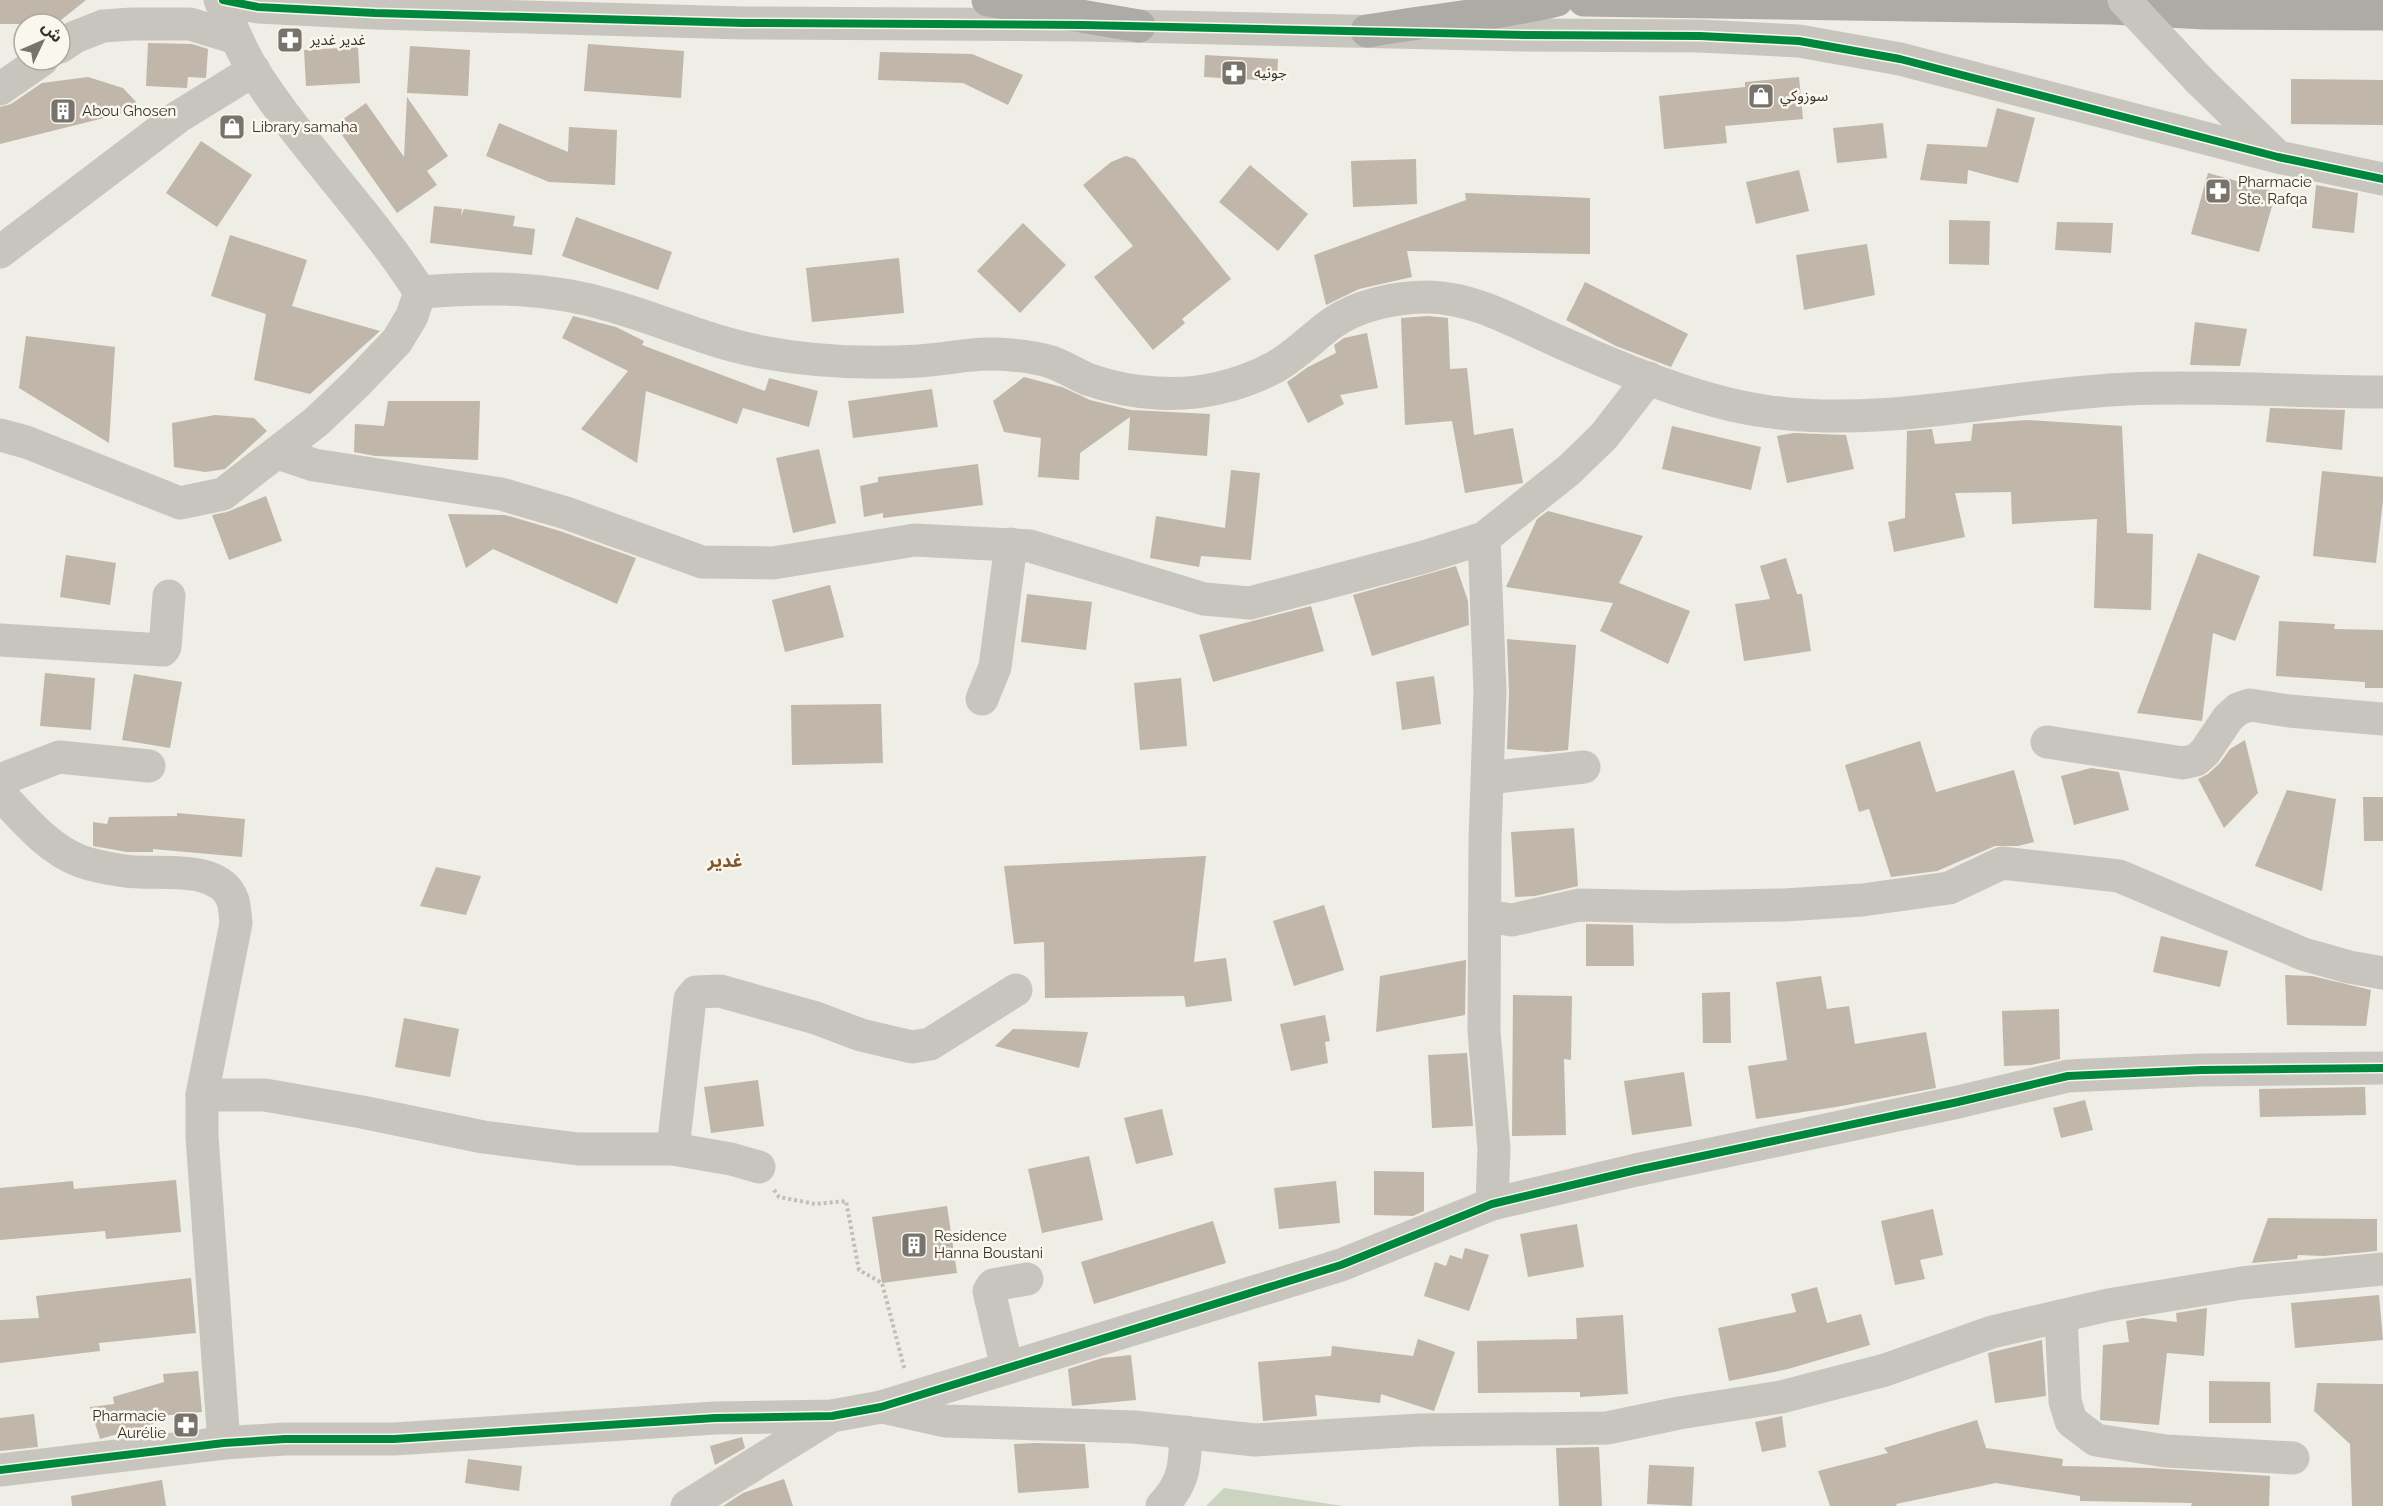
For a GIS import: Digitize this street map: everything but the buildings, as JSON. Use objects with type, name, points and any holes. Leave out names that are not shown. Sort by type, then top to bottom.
[{"type":"highway","points":[[988,0],[1139,26]]},
{"type":"highway","points":[[1367,31],[1510,11],[1557,0]]},
{"type":"highway","points":[[1584,0],[2111,8],[2205,13],[2383,14]]},
{"type":"street","points":[[221,0],[258,8],[744,23],[1139,26],[1700,36],[1799,42],[1900,59],[2278,157],[2383,179]]},
{"type":"street","points":[[221,0],[236,38],[254,70],[293,124],[395,253],[420,292]]},
{"type":"street","points":[[2124,0],[2199,80],[2278,157]]},
{"type":"street","points":[[72,38],[103,26],[132,24],[190,24],[236,38]]},
{"type":"street","points":[[0,252],[178,117],[254,70]]},
{"type":"street","points":[[0,89],[25,72]]},
{"type":"street","points":[[420,292],[484,287],[548,292],[611,305],[713,341],[800,358],[889,362],[977,354],[1007,354],[1050,361],[1085,378],[1122,389],[1161,394],[1199,392],[1237,383],[1273,368],[1305,347],[1334,321],[1381,303],[1430,297],[1480,305],[1563,344],[1703,398],[1748,408],[1816,417],[1872,417],[2130,388],[2383,392]]},
{"type":"street","points":[[0,435],[26,442],[180,503],[224,494],[316,422],[397,341],[412,316],[420,292]]},
{"type":"street","points":[[278,453],[314,465],[501,494],[566,513],[702,562],[773,563],[915,540],[1011,544],[1030,546],[1204,599],[1250,603],[1424,557],[1484,538],[1569,470],[1604,436],[1649,378]]},
{"type":"street","points":[[1484,538],[1490,681],[1485,840],[1484,1031],[1494,1149],[1492,1204]]},
{"type":"street","points":[[982,699],[995,667],[1011,544]]},
{"type":"street","points":[[0,640],[163,650],[169,596]]},
{"type":"street","points":[[2047,742],[2183,763],[2196,760],[2205,752],[2228,718],[2238,709],[2250,705],[2289,711],[2383,719]]},
{"type":"street","points":[[0,780],[59,757],[149,766]]},
{"type":"street","points":[[1488,778],[1584,767]]},
{"type":"street","points":[[0,794],[45,840],[79,861],[126,871],[188,872],[214,879],[225,888],[233,900],[236,923],[201,1095],[202,1149],[224,1443]]},
{"type":"street","points":[[1485,916],[1512,920],[1579,905],[1696,907],[1862,900],[1949,888],[2002,863],[2119,876],[2303,954],[2349,967],[2383,973]]},
{"type":"street","points":[[673,1149],[690,999],[696,992],[720,991],[816,1018],[861,1035],[912,1047],[930,1044],[1016,990]]},
{"type":"street","points":[[0,1470],[224,1443],[285,1439],[394,1439],[715,1418],[832,1416],[881,1407],[912,1398],[1341,1265],[1492,1204],[1771,1140],[1958,1102],[2068,1076],[2201,1070],[2383,1068]]},
{"type":"street","points":[[201,1095],[265,1095],[483,1137],[578,1149],[673,1149],[731,1159],[759,1167]]},
{"type":"street","points":[[881,1407],[945,1422],[1105,1426],[1255,1440],[1420,1430],[1607,1428],[1679,1413],[1781,1397],[1885,1370],[1992,1332],[2108,1305],[2242,1283],[2383,1269]]},
{"type":"street","points":[[1007,1368],[989,1291],[993,1285],[1027,1279]]},
{"type":"street","points":[[2061,1316],[2065,1401],[2071,1421],[2096,1440],[2166,1451],[2293,1458]]},
{"type":"street","points":[[687,1506],[832,1416]]},
{"type":"street","points":[[1162,1506],[1174,1493],[1185,1469],[1186,1432]]},
{"type":"path","points":[[759,1167],[779,1197],[815,1204],[846,1201],[860,1270],[882,1283],[912,1398]]},
{"type":"green space","points":[[1224,1488],[1343,1506],[1206,1506]]},
{"type":"cycle path","points":[[223,0],[258,7],[375,13],[744,23],[1083,25],[1524,35],[1700,36],[1799,41],[1900,59],[2278,157],[2383,179]]},
{"type":"cycle path","points":[[0,1470],[224,1443],[285,1439],[394,1439],[715,1418],[832,1416],[881,1407],[1341,1265],[1492,1204],[1636,1170],[1958,1102],[2068,1076],[2201,1070],[2383,1068]]},
{"type":"place","name":"غدير غدير","points":[[290,40]]},
{"type":"place","name":"جونيه","points":[[1234,73]]},
{"type":"place","name":"سوزوكي","points":[[1761,96]]},
{"type":"place","name":"Abou Ghosen","points":[[63,111]]},
{"type":"place","name":"Library samaha","points":[[232,127]]},
{"type":"place","name":"Pharmacie Ste. Rafqa","points":[[2218,191]]},
{"type":"place","name":"Residence Hanna Boustani","points":[[914,1245]]},
{"type":"place","name":"Pharmacie Aurélie","points":[[186,1425]]},
{"type":"district","name":"غدير","points":[[725,860]]}]
